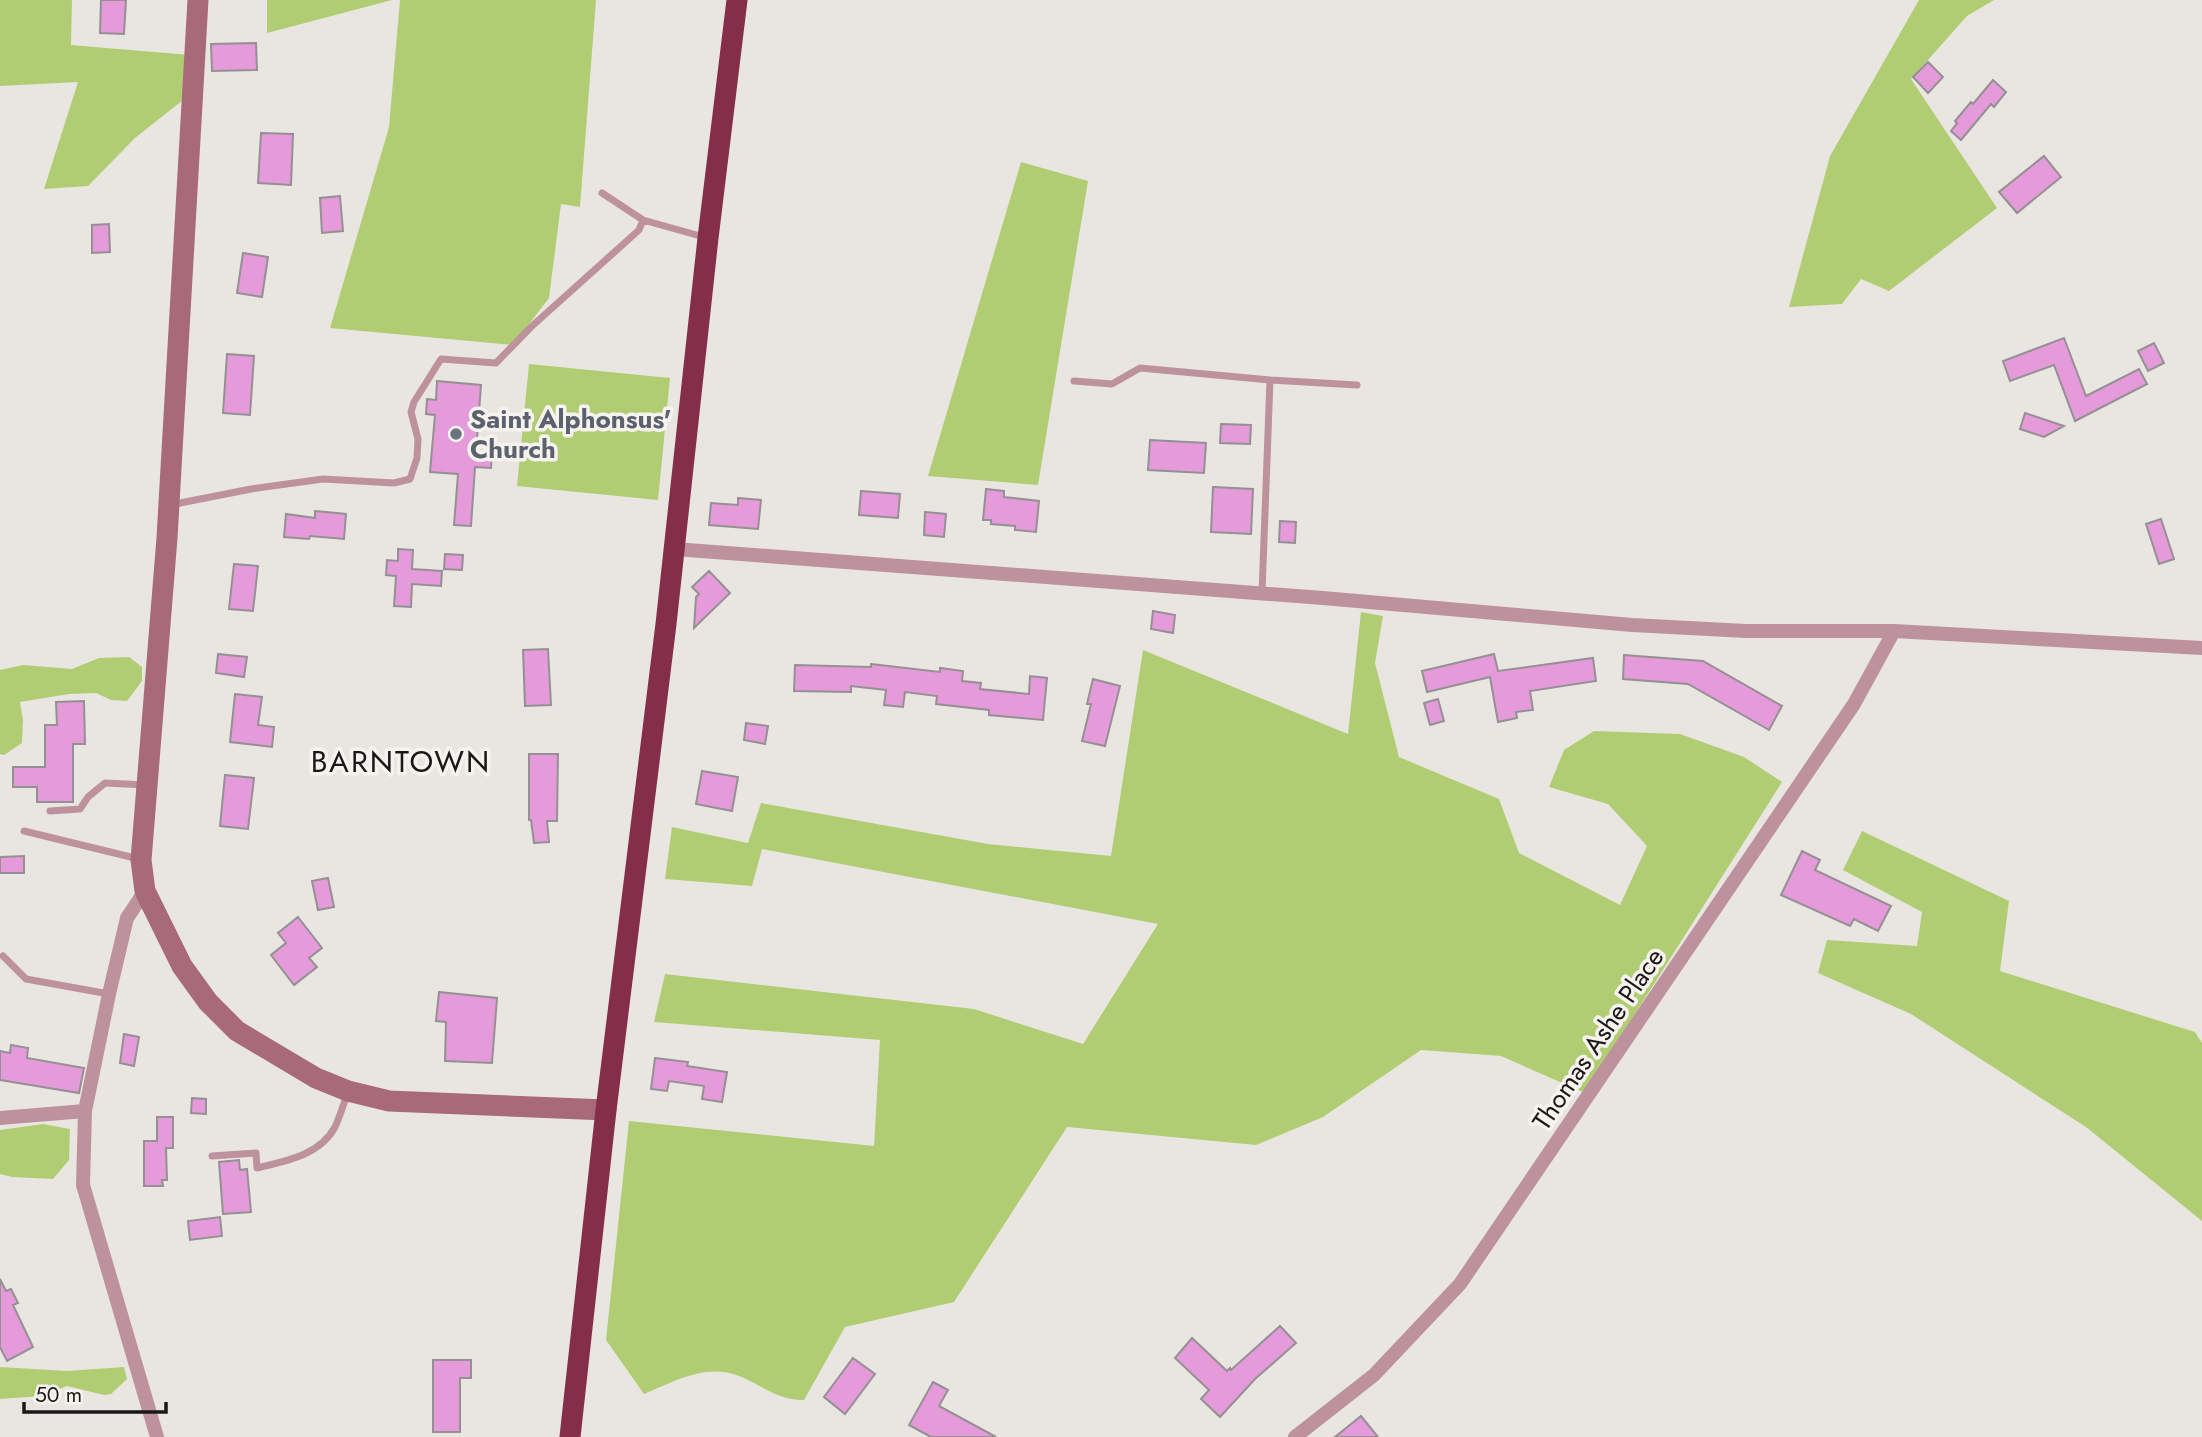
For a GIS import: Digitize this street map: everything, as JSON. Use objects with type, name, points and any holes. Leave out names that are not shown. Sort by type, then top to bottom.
[{"type":"highway","points":[[570,1437],[737,0]]},
{"type":"street","points":[[198,0],[168,505],[141,860],[145,891],[182,966],[208,1002],[237,1031],[306,1073],[348,1091],[389,1101],[606,1110]]},
{"type":"street","points":[[674,549],[1262,593],[1632,625],[1746,631],[1894,631],[2202,648]]},
{"type":"street","name":"Thomas Ashe Place","points":[[1296,1437],[1374,1375],[1460,1284],[1854,704],[1894,631]]},
{"type":"street","points":[[145,891],[127,918],[109,994],[85,1111],[83,1185],[156,1437]]},
{"type":"street","points":[[0,1118],[85,1111]]},
{"type":"lane","points":[[602,193],[643,220],[708,238]]},
{"type":"lane","points":[[168,505],[323,479],[394,483],[410,479],[417,458],[418,439],[411,412],[414,402],[442,359],[496,363],[531,327],[639,230],[643,220]]},
{"type":"lane","points":[[1074,381],[1112,384],[1140,368],[1357,385]]},
{"type":"lane","points":[[1262,593],[1270,380]]},
{"type":"lane","points":[[50,811],[80,809],[88,797],[105,783],[148,786]]},
{"type":"lane","points":[[24,831],[141,860]]},
{"type":"lane","points":[[3,956],[26,979],[109,994]]},
{"type":"lane","points":[[212,1156],[256,1153],[257,1168],[293,1160],[320,1146],[335,1128],[348,1091]]},
{"type":"green space","points":[[0,0],[72,0],[71,45],[190,55],[183,100],[135,138],[88,186],[44,189],[78,82],[0,86]]},
{"type":"green space","points":[[267,0],[392,0],[267,33]]},
{"type":"green space","points":[[400,0],[596,0],[580,207],[561,204],[549,298],[513,345],[330,328],[389,127]]},
{"type":"green space","points":[[1919,0],[1994,0],[1967,16],[1911,79],[1997,208],[1889,291],[1861,279],[1842,304],[1789,307],[1830,156]]},
{"type":"green space","points":[[1021,162],[1088,181],[1038,485],[928,476]]},
{"type":"green space","points":[[529,364],[670,378],[658,500],[517,486]]},
{"type":"green space","points":[[1361,612],[1383,616],[1375,663],[1399,757],[1499,799],[1519,853],[1620,905],[1647,846],[1608,804],[1549,787],[1564,750],[1594,731],[1680,734],[1744,757],[1782,782],[1585,1093],[1501,1056],[1421,1050],[1323,1117],[1256,1145],[1067,1127],[954,1302],[845,1327],[804,1400],[775,1394],[743,1377],[721,1372],[687,1376],[644,1394],[606,1340],[629,1121],[874,1146],[880,1040],[654,1022],[665,974],[974,1009],[1083,1044],[1158,924],[762,849],[752,886],[665,879],[672,827],[748,843],[761,803],[988,844],[1111,856],[1143,650],[1348,734]]},
{"type":"green space","points":[[129,657],[142,667],[142,681],[127,701],[111,700],[96,693],[69,694],[20,702],[23,720],[22,743],[4,755],[0,754],[0,670],[23,665],[72,669],[99,658]]},
{"type":"green space","points":[[1862,831],[2009,901],[2000,971],[2195,1032],[2202,1043],[2202,1221],[2086,1127],[1911,1014],[1818,973],[1827,940],[1917,946],[1922,912],[1843,870]]},
{"type":"green space","points":[[43,1124],[70,1129],[69,1160],[53,1179],[0,1174],[0,1130]]},
{"type":"green space","points":[[0,1367],[67,1371],[124,1367],[127,1379],[111,1394],[104,1395],[67,1386],[42,1396],[0,1399]]},
{"type":"building","points":[[101,0],[126,0],[124,34],[100,33]]},
{"type":"building","points":[[256,43],[257,70],[212,71],[211,44]]},
{"type":"building","points":[[1928,62],[1943,77],[1928,93],[1913,77]]},
{"type":"building","points":[[1993,80],[2006,92],[1994,107],[1991,104],[1961,140],[1951,131],[1957,123],[1955,121]]},
{"type":"building","points":[[261,133],[293,134],[291,185],[258,183]]},
{"type":"building","points":[[2044,156],[2061,177],[2017,213],[1999,192]]},
{"type":"building","points":[[340,196],[343,231],[322,233],[320,198]]},
{"type":"building","points":[[109,224],[110,252],[92,253],[92,225]]},
{"type":"building","points":[[243,253],[268,257],[262,297],[237,293]]},
{"type":"building","points":[[2064,338],[2086,396],[2139,369],[2147,384],[2075,421],[2054,365],[2010,381],[2003,361]]},
{"type":"building","points":[[2154,343],[2164,363],[2148,371],[2138,351]]},
{"type":"building","points":[[227,354],[254,356],[250,415],[223,413]]},
{"type":"building","name":"Saint Alphonsus' Church","points":[[437,381],[481,385],[476,453],[492,454],[491,468],[475,467],[471,526],[454,525],[458,474],[430,472],[435,415],[426,414],[427,399],[436,400]]},
{"type":"building","points":[[2025,413],[2064,426],[2044,437],[2020,429]]},
{"type":"building","points":[[1221,424],[1251,425],[1250,444],[1220,443]]},
{"type":"building","points":[[1150,440],[1206,443],[1204,473],[1148,470]]},
{"type":"building","points":[[1213,487],[1253,489],[1251,534],[1211,532]]},
{"type":"building","points":[[986,489],[1004,491],[1004,497],[1039,501],[1036,532],[1015,530],[1015,526],[991,524],[991,520],[983,520]]},
{"type":"building","points":[[861,491],[900,494],[898,518],[859,515]]},
{"type":"building","points":[[738,498],[761,500],[758,529],[709,525],[711,503],[738,505]]},
{"type":"building","points":[[315,511],[346,514],[344,539],[284,537],[286,514],[315,518]]},
{"type":"building","points":[[925,512],[946,514],[944,537],[924,535]]},
{"type":"building","points":[[2161,519],[2174,559],[2159,564],[2146,524]]},
{"type":"building","points":[[1280,521],[1296,522],[1295,543],[1279,542]]},
{"type":"building","points":[[398,549],[413,550],[412,569],[442,571],[441,586],[412,584],[411,607],[394,606],[396,576],[386,575],[387,560],[398,561]]},
{"type":"building","points":[[445,554],[463,555],[462,570],[444,569]]},
{"type":"building","points":[[234,564],[258,566],[253,611],[229,609]]},
{"type":"building","points":[[709,571],[730,593],[694,628],[696,597],[699,594],[692,587]]},
{"type":"building","points":[[1153,611],[1175,615],[1173,633],[1151,629]]},
{"type":"building","points":[[548,649],[551,705],[525,706],[523,650]]},
{"type":"building","points":[[218,654],[247,657],[244,677],[216,673]]},
{"type":"building","points":[[1494,654],[1498,671],[1593,658],[1596,681],[1530,691],[1533,710],[1516,712],[1517,718],[1498,722],[1490,677],[1427,692],[1422,671]]},
{"type":"building","points":[[1624,655],[1703,661],[1782,706],[1769,730],[1688,684],[1623,679]]},
{"type":"building","points":[[871,664],[940,672],[940,668],[963,671],[962,681],[981,683],[980,689],[1029,694],[1030,676],[1047,678],[1043,720],[989,715],[989,710],[936,704],[937,696],[905,692],[903,707],[884,705],[886,690],[851,686],[851,692],[794,691],[795,665],[871,667]]},
{"type":"building","points":[[1093,679],[1120,686],[1105,746],[1082,741],[1091,704],[1087,704]]},
{"type":"building","points":[[235,694],[262,697],[258,725],[274,727],[272,747],[230,742]]},
{"type":"building","points":[[1438,699],[1444,721],[1430,725],[1424,703]]},
{"type":"building","points":[[84,701],[85,744],[73,744],[73,802],[37,802],[37,787],[13,787],[13,767],[45,767],[45,725],[57,725],[56,702]]},
{"type":"building","points":[[746,723],[768,726],[765,744],[744,740]]},
{"type":"building","points":[[529,754],[558,754],[557,821],[547,821],[549,842],[534,843],[529,820]]},
{"type":"building","points":[[702,771],[738,777],[732,811],[696,804]]},
{"type":"building","points":[[225,775],[254,778],[248,829],[220,826]]},
{"type":"building","points":[[1802,851],[1820,860],[1815,870],[1891,906],[1878,931],[1854,919],[1850,926],[1781,895]]},
{"type":"building","points":[[24,856],[24,873],[0,873],[0,857]]},
{"type":"building","points":[[328,878],[334,907],[318,910],[312,881]]},
{"type":"building","points":[[298,917],[322,948],[309,958],[317,967],[294,985],[271,955],[286,943],[278,933]]},
{"type":"building","points":[[439,992],[497,998],[492,1063],[445,1061],[446,1022],[436,1021]]},
{"type":"building","points":[[124,1034],[139,1037],[134,1066],[120,1063]]},
{"type":"building","points":[[11,1045],[28,1048],[27,1058],[84,1068],[79,1093],[0,1080],[0,1051],[10,1053]]},
{"type":"building","points":[[655,1058],[688,1062],[687,1066],[727,1072],[722,1102],[702,1099],[704,1086],[669,1081],[667,1091],[651,1089]]},
{"type":"building","points":[[192,1098],[206,1099],[206,1114],[191,1113]]},
{"type":"building","points":[[157,1117],[173,1117],[173,1148],[166,1148],[167,1180],[162,1180],[163,1186],[144,1186],[144,1141],[157,1141]]},
{"type":"building","points":[[239,1160],[240,1170],[247,1169],[251,1212],[223,1214],[219,1162]]},
{"type":"building","points":[[220,1217],[222,1236],[190,1240],[188,1221]]},
{"type":"building","points":[[0,1279],[6,1291],[11,1289],[18,1303],[13,1305],[33,1347],[7,1361],[0,1347]]},
{"type":"building","points":[[1280,1326],[1296,1343],[1255,1379],[1220,1417],[1201,1399],[1209,1390],[1175,1358],[1192,1338],[1227,1371],[1230,1368],[1231,1370]]},
{"type":"building","points":[[853,1358],[875,1374],[845,1414],[824,1397]]},
{"type":"building","points":[[433,1360],[471,1360],[471,1378],[460,1378],[460,1432],[433,1432]]},
{"type":"building","points":[[933,1382],[948,1390],[939,1406],[996,1437],[931,1437],[909,1425]]},
{"type":"building","points":[[1361,1416],[1378,1437],[1335,1437]]},
{"type":"place","name":"Saint Alphonsus' Church","points":[[456,434]]},
{"type":"district","name":"BARNTOWN","points":[[401,762]]}]
